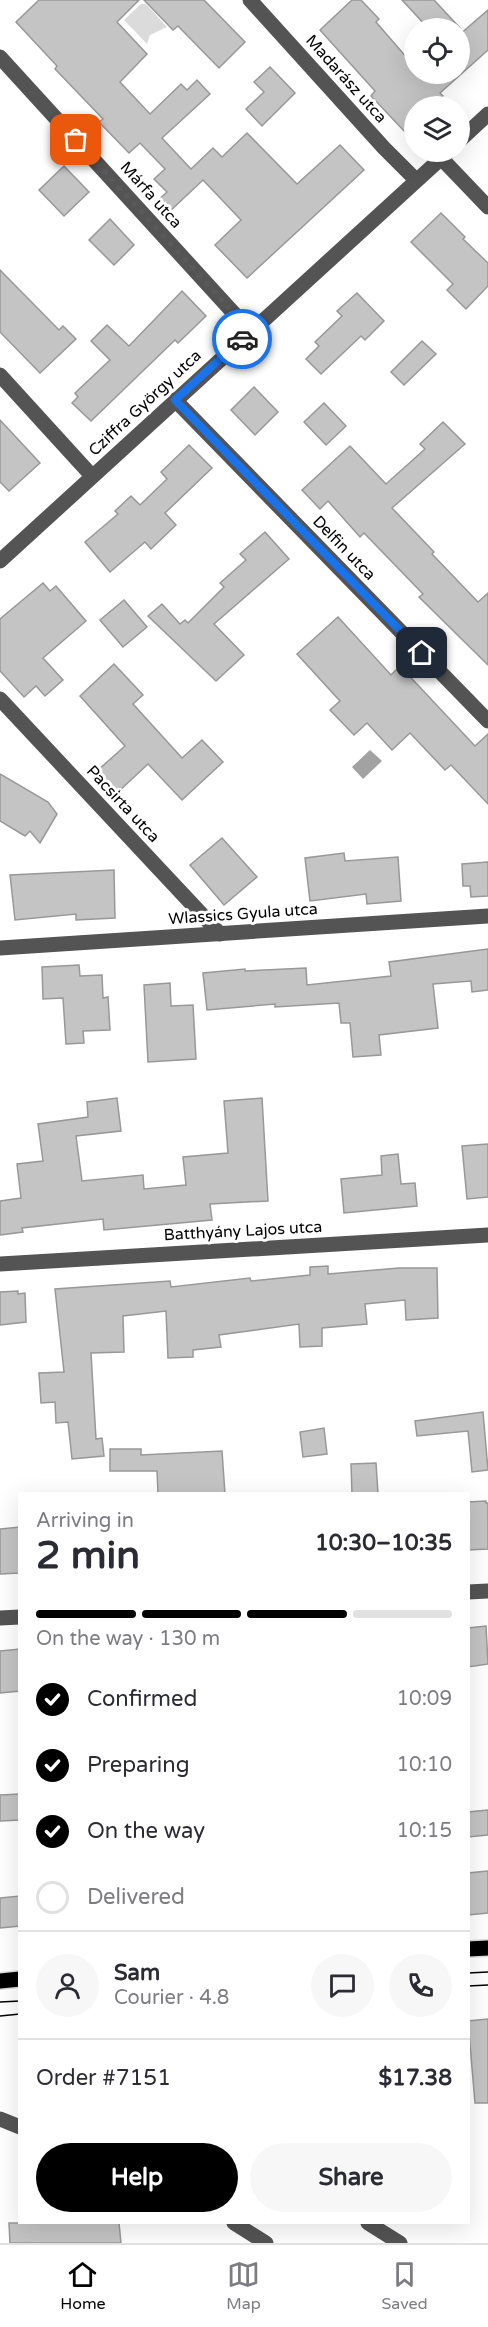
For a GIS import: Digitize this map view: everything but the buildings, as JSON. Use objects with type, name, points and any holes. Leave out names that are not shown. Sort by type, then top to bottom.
[{"type":"main road","points":[[470,1949],[488,1948]]},
{"type":"main road","points":[[0,1981],[18,1979]]},
{"type":"street","name":"Madarász utca","points":[[250,0],[384,148],[416,180]]},
{"type":"street","name":"Márfa utca","points":[[0,57],[250,331]]},
{"type":"street","points":[[470,131],[488,114]]},
{"type":"street","name":"Cziffra György utca","points":[[0,561],[435,162]]},
{"type":"street","points":[[451,162],[488,207]]},
{"type":"street","points":[[0,375],[92,476]]},
{"type":"street","name":"Delfin utca","points":[[175,400],[488,721]]},
{"type":"street","name":"Pacsirta utca","points":[[0,699],[220,934]]},
{"type":"street","name":"Wlassics Gyula utca","points":[[0,948],[488,916]]},
{"type":"street","name":"Batthyány Lajos utca","points":[[0,1264],[488,1235]]},
{"type":"street","points":[[470,1592],[488,1591]]},
{"type":"street","points":[[0,1618],[18,1617]]},
{"type":"street","points":[[0,2119],[18,2126]]},
{"type":"street","points":[[236,2224],[266,2243]]},
{"type":"street","points":[[370,2224],[400,2243]]},
{"type":"shaded area","points":[[141,4],[146,4],[167,27],[150,35],[147,44],[124,20]]},
{"type":"shaded area","points":[[370,750],[382,761],[363,779],[352,767]]},
{"type":"tram line","points":[[470,1973],[488,1972]]},
{"type":"tram line","points":[[470,1986],[488,1985]]},
{"type":"tram line","points":[[0,2002],[18,2001]]},
{"type":"tram line","points":[[0,2016],[18,2014]]},
{"type":"way so far","points":[[76,140],[250,331],[242,339]]},
{"type":"route","points":[[242,339],[175,400],[422,653]]}]
